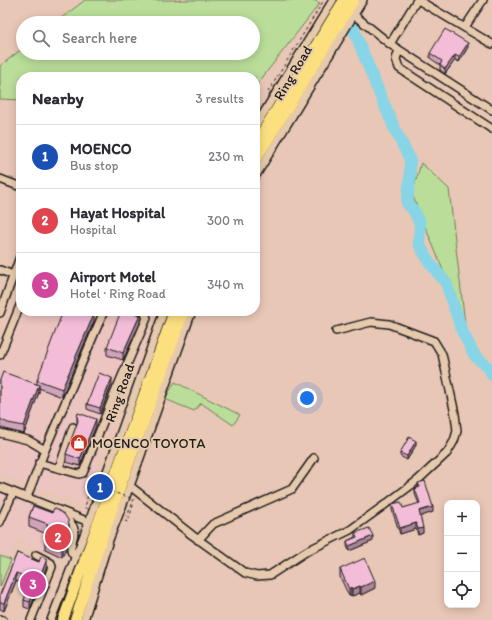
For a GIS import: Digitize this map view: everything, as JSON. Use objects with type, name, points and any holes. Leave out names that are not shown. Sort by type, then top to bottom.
[{"type":"highway","name":"Ring Road","points":[[260,137],[346,8]]},
{"type":"highway","name":"Ring Road","points":[[260,153],[346,8]]},
{"type":"highway","name":"Ring Road","points":[[63,620],[172,316]]},
{"type":"highway","points":[[75,620],[102,538],[182,316]]},
{"type":"street","points":[[363,0],[346,8],[390,44],[492,110]]},
{"type":"street","points":[[390,44],[418,0],[492,44]]},
{"type":"street","points":[[465,27],[483,0]]},
{"type":"street","name":"Ring Road","points":[[260,169],[341,36],[346,8]]},
{"type":"street","name":"Ring Road","points":[[260,120],[346,8]]},
{"type":"street","points":[[399,50],[396,59],[399,68],[492,129]]},
{"type":"street","points":[[0,179],[16,185]]},
{"type":"street","points":[[0,313],[2,299],[16,267]]},
{"type":"street","points":[[0,270],[13,275]]},
{"type":"street","points":[[0,355],[16,315]]},
{"type":"street","points":[[27,497],[45,450],[102,316]]},
{"type":"street","points":[[40,463],[80,474],[83,473],[113,397],[147,318],[146,316]]},
{"type":"street","name":"Ring Road","points":[[51,620],[89,522],[162,316]]},
{"type":"street","points":[[84,620],[109,540],[130,486],[190,316]]},
{"type":"street","points":[[130,486],[198,540],[245,572],[257,576],[270,575],[307,551],[350,530],[418,480],[447,453],[454,441],[457,431],[455,414],[442,354],[434,341],[389,324],[371,322],[336,331]]},
{"type":"street","points":[[59,468],[73,427]]},
{"type":"street","points":[[0,433],[28,440],[45,450]]},
{"type":"street","points":[[198,540],[213,524],[292,489],[314,458]]},
{"type":"street","points":[[0,488],[27,497],[89,522]]},
{"type":"street","points":[[0,522],[13,492]]},
{"type":"street","points":[[64,512],[63,516],[73,526],[74,531],[70,549],[72,555],[76,557]]},
{"type":"street","points":[[31,620],[52,567],[52,563],[36,555]]},
{"type":"path","points":[[268,92],[324,0]]},
{"type":"path","points":[[260,105],[264,99]]},
{"type":"path","points":[[89,490],[85,508],[88,509],[97,487],[134,499],[125,521],[128,522],[134,502]]},
{"type":"shaded area","points":[[16,307],[16,316],[155,316],[82,505],[0,474],[0,353]]},
{"type":"shaded area","points":[[0,491],[71,518],[75,522],[65,558],[16,540],[10,556],[0,554]]},
{"type":"green space","points":[[85,0],[313,0],[320,3],[260,81],[260,72],[16,72],[16,100],[0,99],[0,66],[16,53],[16,60],[260,60],[260,16],[64,16]]},
{"type":"green space","points":[[421,163],[449,189],[465,324],[412,194]]},
{"type":"green space","points":[[175,382],[240,415],[233,425],[201,403],[194,411],[165,399]]},
{"type":"green space","points":[[0,556],[11,560],[0,587]]},
{"type":"building","points":[[445,29],[468,43],[459,57],[455,55],[445,69],[440,65],[442,61],[430,53]]},
{"type":"building","points":[[61,316],[93,316],[62,389],[37,380]]},
{"type":"building","points":[[119,316],[140,316],[123,353],[107,347]]},
{"type":"building","points":[[3,372],[39,385],[24,426],[8,423],[0,419],[0,380]]},
{"type":"building","points":[[99,373],[112,378],[100,408],[87,404]]},
{"type":"building","points":[[78,413],[96,419],[80,459],[66,454],[78,421]]},
{"type":"building","points":[[409,437],[416,441],[407,456],[400,453]]},
{"type":"building","points":[[425,481],[433,507],[419,511],[423,528],[418,529],[416,523],[400,528],[392,504],[401,502],[403,508],[420,503],[415,489],[420,487],[418,483]]},
{"type":"building","points":[[33,506],[52,513],[54,508],[64,514],[69,524],[66,538],[62,546],[45,538],[49,528],[47,527],[48,524],[29,517]]},
{"type":"building","points":[[369,528],[373,536],[349,546],[347,541],[357,537],[355,533]]},
{"type":"building","points":[[17,553],[39,562],[41,556],[47,559],[30,602],[24,600],[32,579],[16,573],[4,603],[0,602],[0,595]]},
{"type":"building","points":[[365,558],[375,581],[361,587],[352,589],[351,587],[349,589],[340,569]]},
{"type":"waterway","points":[[346,10],[378,90],[397,134],[410,159],[410,179],[407,203],[414,211],[420,224],[419,244],[430,263],[446,283],[462,331],[475,356],[490,369],[492,375]]},
{"type":"place","name":"MOENCO TOYOTA","points":[[79,443]]},
{"type":"place","name":"MOENCO","points":[[100,487]]},
{"type":"place","name":"Hayat Hospital","points":[[58,537]]},
{"type":"place","name":"Airport Motel","points":[[33,584]]}]
